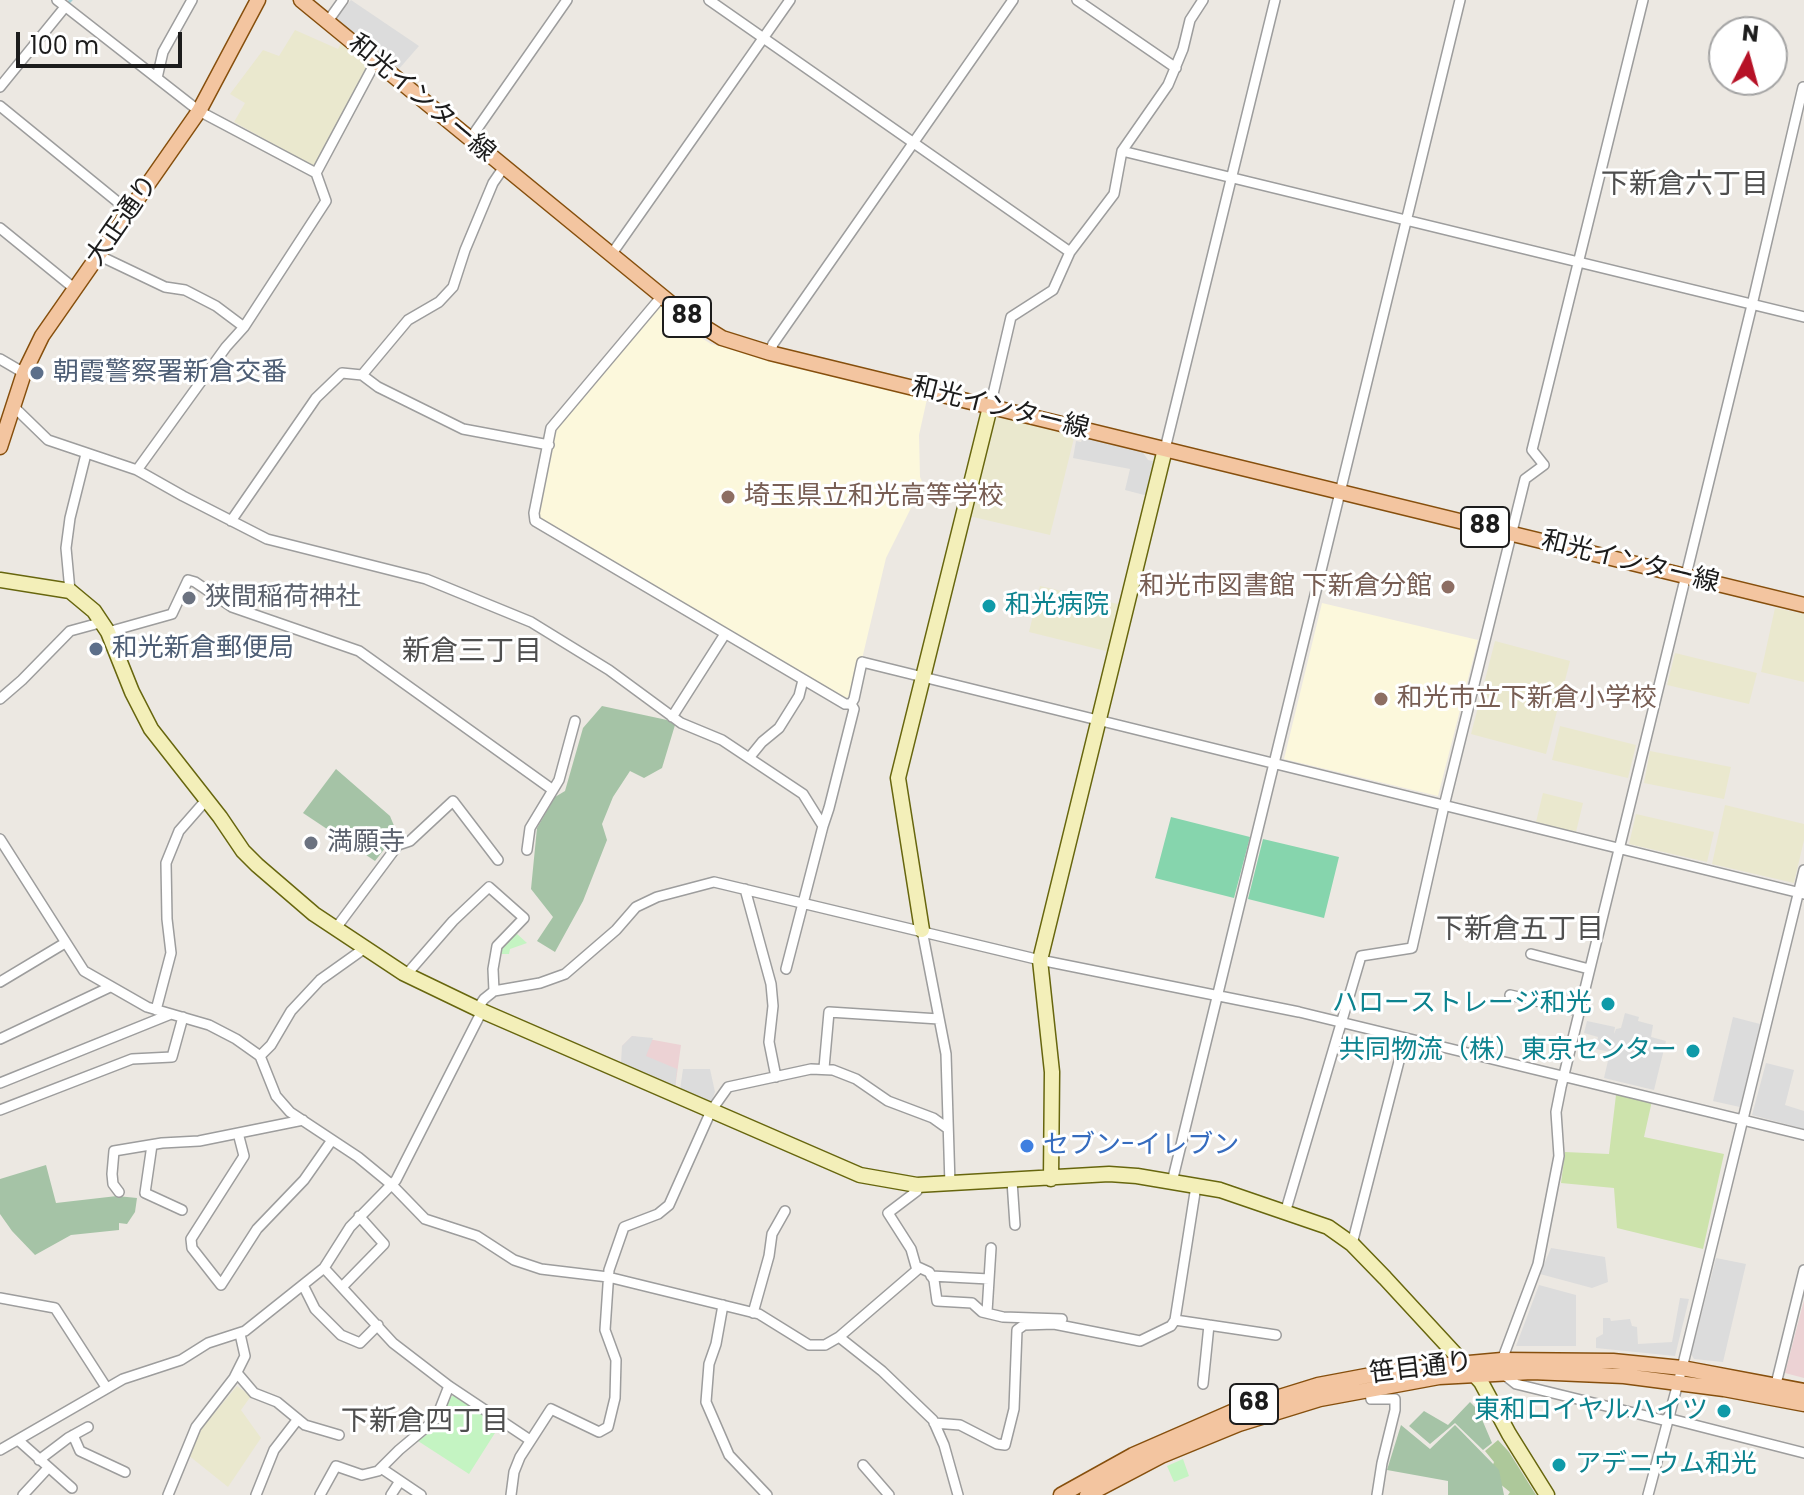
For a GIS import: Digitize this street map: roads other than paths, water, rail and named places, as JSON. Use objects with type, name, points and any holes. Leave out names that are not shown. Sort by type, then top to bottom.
[{"type":"main road","name":"大正通り","points":[[0,447],[24,373],[42,336],[199,111],[258,0]]},
{"type":"main road","name":"和光インター線","points":[[301,0],[712,334],[770,353],[1804,605]]},
{"type":"main road","name":"笹目通り","points":[[1061,1495],[1143,1450],[1248,1406],[1361,1376],[1463,1362],[1502,1366],[1598,1361],[1679,1375],[1804,1404]]},
{"type":"main road","name":"笹目通り","points":[[1098,1493],[1161,1456],[1239,1424],[1300,1404],[1369,1389],[1474,1374],[1502,1366]]},
{"type":"main road","name":"笹目通り","points":[[1679,1375],[1776,1384],[1804,1391]]},
{"type":"street","points":[[157,78],[163,52],[192,0]]},
{"type":"street","points":[[328,21],[343,0]]},
{"type":"street","points":[[470,139],[567,0]]},
{"type":"street","points":[[709,0],[1070,252]]},
{"type":"street","points":[[611,255],[790,0]]},
{"type":"street","points":[[770,353],[773,344],[1013,0]]},
{"type":"street","points":[[1077,0],[1176,68]]},
{"type":"street","points":[[950,1185],[946,1054],[898,778],[1011,317],[1053,290],[1070,252],[1114,194],[1122,151],[1168,85],[1190,20],[1203,0]]},
{"type":"street","points":[[1051,1179],[1052,1072],[1040,960],[1275,0]]},
{"type":"street","points":[[1172,1182],[1460,0]]},
{"type":"street","points":[[1285,1213],[1361,956],[1412,948],[1525,479],[1544,465],[1532,450],[1643,0]]},
{"type":"street","points":[[0,87],[61,4],[199,111],[316,173],[326,201],[244,327],[226,347],[137,470]]},
{"type":"street","points":[[316,173],[376,61]]},
{"type":"street","points":[[1803,87],[1563,1077],[1556,1112],[1559,1156],[1538,1264],[1502,1366],[1516,1384],[1804,1453]]},
{"type":"street","points":[[0,106],[130,212]]},
{"type":"street","points":[[1122,151],[1804,317]]},
{"type":"street","points":[[362,375],[408,320],[439,302],[453,287],[493,183],[504,167]]},
{"type":"street","points":[[0,228],[75,289]]},
{"type":"street","points":[[100,256],[165,287],[185,290],[216,306],[244,327]]},
{"type":"street","points":[[662,296],[551,428],[535,521],[803,680],[845,704],[851,704]]},
{"type":"street","points":[[0,359],[24,373]]},
{"type":"street","points":[[231,521],[277,452],[329,383],[342,373],[362,375],[378,387],[463,429],[549,445]]},
{"type":"street","points":[[13,406],[48,440],[137,470],[267,539],[426,579],[531,622],[609,670],[672,717],[722,740],[803,794],[823,826]]},
{"type":"street","points":[[70,591],[66,548],[86,454]]},
{"type":"street","points":[[0,580],[70,591],[83,601],[106,627],[141,713],[257,865],[314,914],[406,975],[479,1010],[860,1175],[917,1185],[950,1185],[1109,1174],[1239,1195],[1328,1227],[1352,1244],[1481,1382],[1547,1495]]},
{"type":"street","points":[[0,699],[70,631],[172,614],[188,580],[232,607],[359,651],[553,790]]},
{"type":"street","points":[[672,717],[725,634]]},
{"type":"street","points":[[786,969],[854,709],[851,704],[862,662],[1801,893]]},
{"type":"street","points":[[749,758],[779,728],[799,696],[803,680]]},
{"type":"street","points":[[527,850],[530,828],[559,780],[575,721]]},
{"type":"street","points":[[156,1010],[171,953],[166,863],[179,831],[207,799]]},
{"type":"street","points":[[336,928],[398,845],[410,841],[453,801],[498,860]]},
{"type":"street","points":[[0,839],[84,971],[156,1010],[209,1025],[260,1056],[276,1096],[290,1112],[392,1185],[425,1219],[477,1236],[514,1260],[541,1269],[608,1277],[753,1313],[776,1323],[809,1345],[825,1345],[839,1337],[918,1267]]},
{"type":"street","points":[[1648,1495],[1801,893],[1804,870]]},
{"type":"street","points":[[0,1450],[106,1387],[181,1360],[208,1343],[240,1334],[303,1285],[324,1268],[359,1216],[392,1185],[440,1097],[484,999],[494,991],[540,983],[565,974],[616,930],[636,907],[657,897],[714,882],[1040,960],[1342,1023],[1804,1135]]},
{"type":"street","points":[[406,975],[453,921],[489,887],[524,918],[497,946],[493,969],[494,991]]},
{"type":"street","points":[[745,889],[773,997],[769,1042],[776,1077]]},
{"type":"street","points":[[0,982],[65,943]]},
{"type":"street","points":[[260,1056],[271,1045],[291,1011],[320,980],[365,948]]},
{"type":"street","points":[[1531,954],[1589,969]]},
{"type":"street","points":[[0,1039],[110,987]]},
{"type":"street","points":[[1510,995],[1579,1011]]},
{"type":"street","points":[[824,1068],[829,1012],[939,1019]]},
{"type":"street","points":[[0,1083],[171,1014]]},
{"type":"street","points":[[0,1110],[132,1059],[172,1057],[183,1017]]},
{"type":"street","points":[[1352,1244],[1405,1038]]},
{"type":"street","points":[[511,1495],[514,1472],[530,1440],[551,1409],[599,1432],[608,1427],[615,1398],[616,1360],[605,1330],[608,1277],[624,1227],[658,1214],[669,1205],[711,1111],[728,1087],[824,1068],[844,1073],[888,1101],[933,1118],[947,1128]]},
{"type":"street","points":[[119,1192],[113,1184],[114,1151],[199,1141],[296,1124],[303,1120]]},
{"type":"street","points":[[238,1133],[244,1156],[191,1239],[192,1248],[221,1285],[257,1229],[304,1180],[332,1140]]},
{"type":"street","points":[[152,1145],[145,1193],[182,1210]]},
{"type":"street","points":[[1012,1181],[1015,1225]]},
{"type":"street","points":[[917,1185],[917,1191],[888,1213],[911,1249],[918,1267]]},
{"type":"street","points":[[934,1423],[960,1425],[1005,1445],[1014,1409],[1017,1330],[1024,1325],[1054,1324],[1140,1341],[1171,1326],[1175,1320],[1196,1186]]},
{"type":"street","points":[[753,1313],[772,1234],[785,1211]]},
{"type":"street","points":[[342,1287],[384,1244],[359,1216]]},
{"type":"street","points":[[987,1312],[991,1248]]},
{"type":"street","points":[[918,1267],[931,1276],[937,1301],[972,1303],[1003,1317],[1066,1320],[1086,1329]]},
{"type":"street","points":[[324,1268],[393,1343],[449,1386],[530,1440]]},
{"type":"street","points":[[1776,1384],[1804,1270]]},
{"type":"street","points":[[931,1276],[989,1279]]},
{"type":"street","points":[[303,1285],[315,1309],[341,1335],[360,1343],[378,1325]]},
{"type":"street","points":[[0,1298],[55,1308],[106,1387]]},
{"type":"street","points":[[723,1305],[709,1364],[706,1402],[729,1455],[767,1495]]},
{"type":"street","points":[[1175,1320],[1276,1335]]},
{"type":"street","points":[[1203,1384],[1209,1325]]},
{"type":"street","points":[[168,1495],[196,1427],[237,1373],[245,1356],[240,1334]]},
{"type":"street","points":[[839,1337],[882,1371],[934,1423],[944,1445],[958,1495]]},
{"type":"street","points":[[237,1373],[254,1393],[277,1402],[305,1425],[339,1435]]},
{"type":"street","points":[[320,1495],[336,1466],[362,1475],[381,1468],[436,1419],[449,1386]]},
{"type":"street","points":[[1369,1389],[1371,1399],[1395,1399],[1377,1495]]},
{"type":"street","points":[[256,1495],[274,1450],[298,1419]]},
{"type":"street","points":[[39,1460],[88,1427]]},
{"type":"street","points":[[73,1435],[80,1451],[125,1472]]},
{"type":"street","points":[[18,1440],[72,1488]]},
{"type":"street","points":[[863,1465],[889,1495]]},
{"type":"street","points":[[23,1495],[48,1468]]},
{"type":"street","points":[[381,1468],[421,1495]]},
{"type":"street","points":[[391,1495],[400,1481]]},
{"type":"place","name":"朝霞警察署新倉交番","points":[[37,373]]},
{"type":"place","name":"埼玉県立和光高等学校","points":[[728,497]]},
{"type":"place","name":"和光市図書館 下新倉分館","points":[[1448,587]]},
{"type":"place","name":"狭間稲荷神社","points":[[189,598]]},
{"type":"place","name":"和光病院","points":[[989,606]]},
{"type":"place","name":"和光新倉郵便局","points":[[96,649]]},
{"type":"place","name":"和光市立下新倉小学校","points":[[1381,699]]},
{"type":"place","name":"満願寺","points":[[311,843]]},
{"type":"place","name":"ハローストレージ和光","points":[[1608,1004]]},
{"type":"place","name":"共同物流（株）東京センター","points":[[1693,1051]]},
{"type":"place","name":"セブン-イレブン","points":[[1027,1146]]},
{"type":"place","name":"東和ロイヤルハイツ","points":[[1724,1411]]},
{"type":"place","name":"アデニウム和光","points":[[1559,1465]]},
{"type":"district","name":"下新倉六丁目","points":[[1685,186]]},
{"type":"district","name":"新倉三丁目","points":[[472,653]]},
{"type":"district","name":"下新倉五丁目","points":[[1520,931]]},
{"type":"district","name":"下新倉四丁目","points":[[425,1423]]}]
